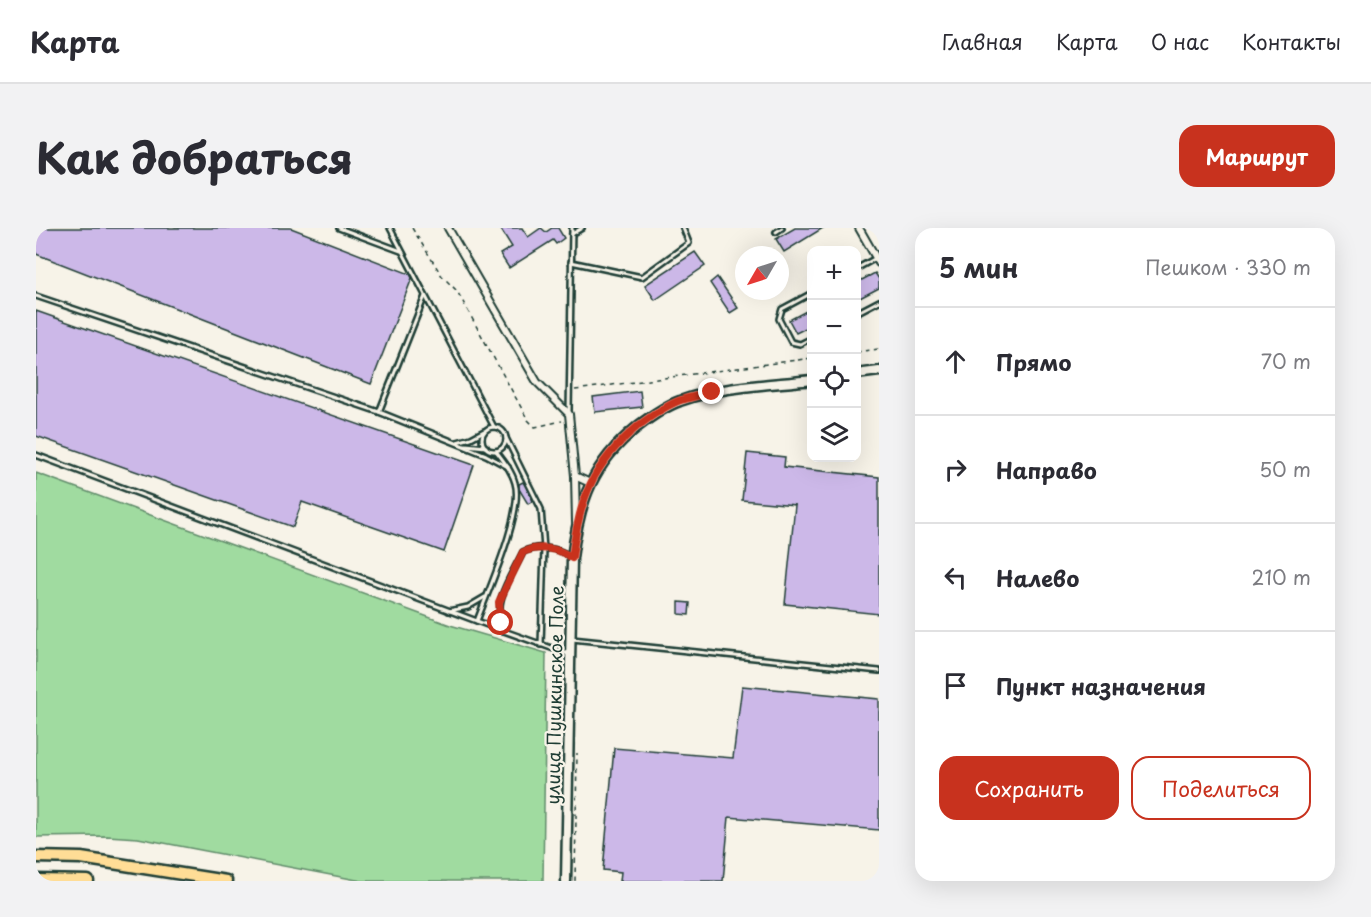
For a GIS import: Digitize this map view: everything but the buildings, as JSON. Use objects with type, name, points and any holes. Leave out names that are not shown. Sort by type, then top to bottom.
[{"type":"highway","points":[[36,857],[81,858],[226,881]]},
{"type":"highway","points":[[36,880],[88,881]]},
{"type":"main road","points":[[861,373],[879,371]]},
{"type":"main road","name":"улица Пушкинское Поле","points":[[566,881],[572,655],[572,558],[576,526],[590,483],[602,461],[618,442],[646,419],[679,401],[712,392],[807,381]]},
{"type":"street","points":[[448,228],[537,382],[569,416],[575,476],[576,526]]},
{"type":"street","points":[[860,228],[878,261]]},
{"type":"street","points":[[575,476],[590,483]]},
{"type":"lane","points":[[339,228],[403,252]]},
{"type":"lane","points":[[390,228],[494,427]]},
{"type":"lane","points":[[569,416],[572,228]]},
{"type":"lane","points":[[572,234],[582,228]]},
{"type":"lane","points":[[571,262],[642,277],[689,243],[683,228]]},
{"type":"lane","points":[[776,232],[782,228]]},
{"type":"lane","points":[[861,267],[878,261]]},
{"type":"lane","points":[[379,412],[426,295]]},
{"type":"lane","points":[[36,296],[379,412],[486,455],[508,467]]},
{"type":"lane","points":[[807,296],[782,309],[779,320],[791,342],[800,344],[807,340]]},
{"type":"lane","points":[[861,310],[879,301]]},
{"type":"lane","points":[[455,442],[471,438],[494,427],[500,428],[541,509],[544,549],[542,645]]},
{"type":"lane","points":[[484,431],[482,442],[486,447]]},
{"type":"lane","points":[[496,451],[505,444],[506,438]]},
{"type":"lane","points":[[455,442],[496,451],[508,467],[515,483],[518,500],[507,540],[477,621]]},
{"type":"lane","points":[[36,455],[572,655]]},
{"type":"lane","points":[[503,631],[499,602],[523,552],[533,547],[563,551],[572,558]]},
{"type":"lane","points":[[449,611],[468,607],[486,596]]},
{"type":"lane","points":[[572,639],[879,671]]},
{"type":"path","points":[[412,228],[442,276],[456,291],[528,420],[535,427],[569,416]]},
{"type":"path","points":[[861,351],[879,349]]},
{"type":"path","points":[[569,391],[807,359]]},
{"type":"green space","points":[[36,473],[450,625],[546,653],[543,881],[362,881],[138,838],[36,837]]},
{"type":"route","points":[[501,623],[499,602],[523,552],[533,547],[563,551],[572,558],[576,526],[590,483],[602,461],[618,442],[646,419],[679,401],[712,392]]}]
